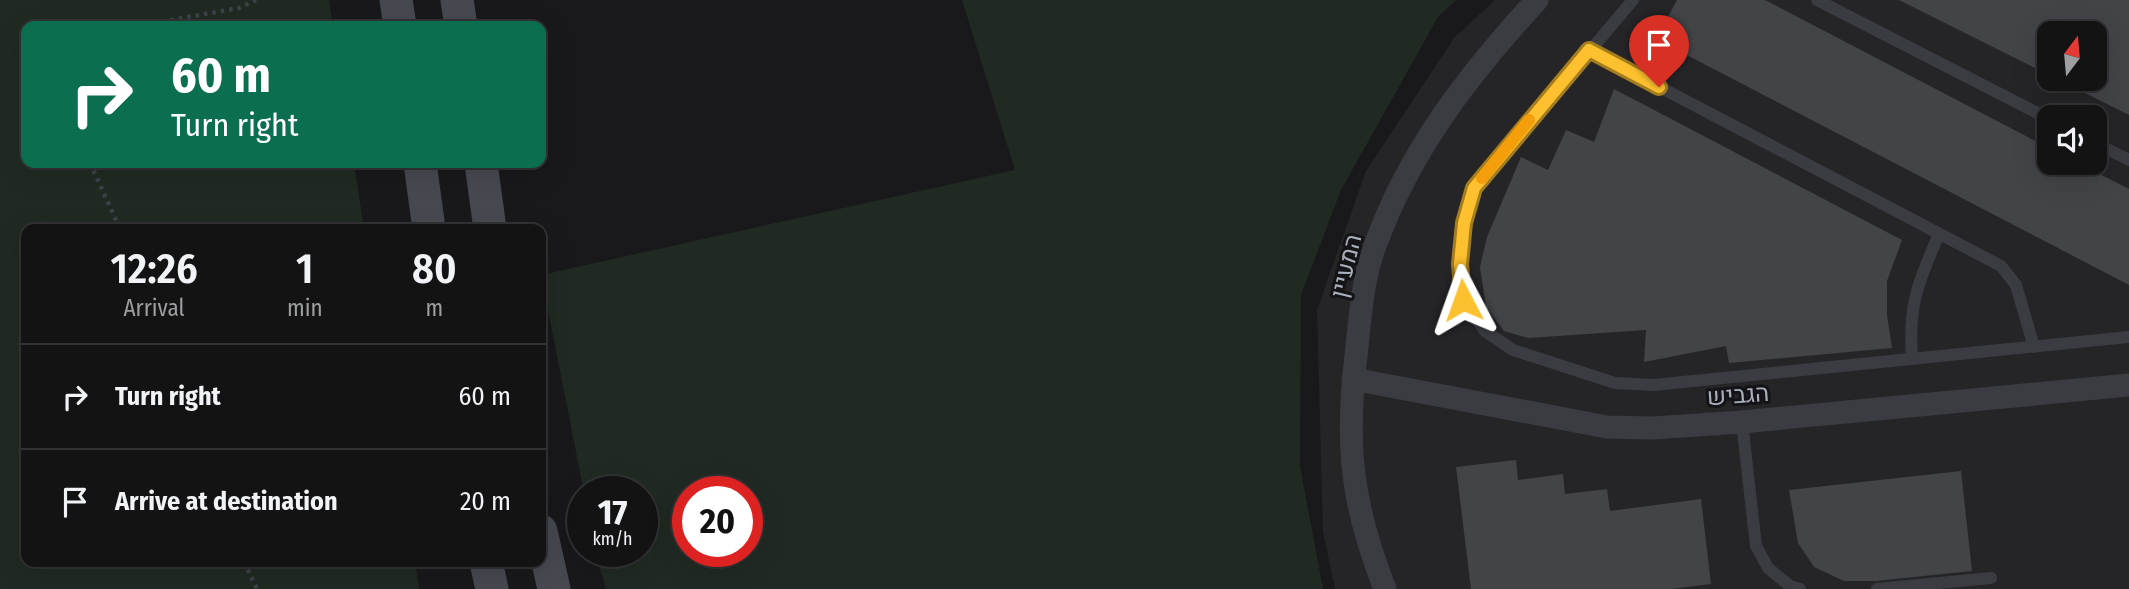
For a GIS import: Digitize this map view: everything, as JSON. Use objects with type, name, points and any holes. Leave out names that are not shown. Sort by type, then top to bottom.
[{"type":"main road","points":[[396,0],[399,21]]},
{"type":"main road","points":[[457,0],[460,21]]},
{"type":"main road","points":[[421,168],[428,224]]},
{"type":"main road","points":[[482,168],[489,224]]},
{"type":"main road","points":[[546,553],[554,589]]},
{"type":"main road","points":[[487,567],[492,589]]},
{"type":"street","name":"המעיין","points":[[1385,589],[1365,537],[1350,456],[1353,379],[1362,305],[1374,248],[1403,181],[1434,126],[1482,61],[1537,0]]},
{"type":"street","name":"הגביש","points":[[1353,379],[1607,427],[1742,422],[2129,385]]},
{"type":"lane","points":[[1633,0],[1474,188],[1464,223],[1461,276],[1463,300],[1485,331],[1513,350],[1615,383],[1653,385],[2129,337]]},
{"type":"lane","points":[[1817,0],[2037,113]]},
{"type":"lane","points":[[1589,50],[2001,266],[2016,285],[2034,347]]},
{"type":"lane","points":[[2107,149],[2129,160]]},
{"type":"lane","points":[[1912,359],[1909,321],[1917,285],[1939,234]]},
{"type":"lane","points":[[1742,422],[1756,546],[1768,568],[1790,586],[1800,589]]},
{"type":"lane","points":[[1877,589],[1991,578]]},
{"type":"path","points":[[165,21],[239,8],[256,0]]},
{"type":"path","points":[[92,168],[118,224]]},
{"type":"path","points":[[246,567],[257,589]]},
{"type":"shaded area","points":[[0,0],[329,0],[332,21],[21,21],[21,168],[355,168],[363,224],[21,224],[21,567],[416,567],[419,589],[0,589]]},
{"type":"shaded area","points":[[962,0],[1456,0],[1438,17],[1341,190],[1301,295],[1300,466],[1323,589],[606,589],[600,567],[658,567],[658,476],[581,476],[546,300],[546,274],[1015,170]]},
{"type":"shaded area","points":[[1495,0],[2129,0],[2129,589],[1335,589],[1323,532],[1317,310],[1366,171],[1454,38]]},
{"type":"building","points":[[1677,0],[1765,0],[2037,142],[2037,175],[2102,175],[2129,189],[2129,285],[1656,39]]},
{"type":"building","points":[[1899,0],[2129,0],[2129,115],[2081,91],[2107,91],[2107,21],[2037,21],[2037,69]]},
{"type":"building","points":[[1614,89],[1902,240],[1887,281],[1887,315],[1892,348],[1729,363],[1726,346],[1644,362],[1646,330],[1528,338],[1504,331],[1486,307],[1480,267],[1487,237],[1521,157],[1548,170],[1566,130],[1594,142]]},
{"type":"building","points":[[1516,460],[1518,480],[1563,474],[1565,494],[1607,489],[1610,511],[1701,499],[1711,584],[1671,589],[1471,589],[1456,467]]},
{"type":"building","points":[[1961,471],[1972,571],[1875,581],[1844,581],[1814,567],[1798,543],[1789,490]]},
{"type":"slow traffic","points":[[1482,178],[1529,120]]},
{"type":"route","points":[[1463,300],[1460,264],[1464,223],[1474,188],[1589,50],[1659,87]]}]
